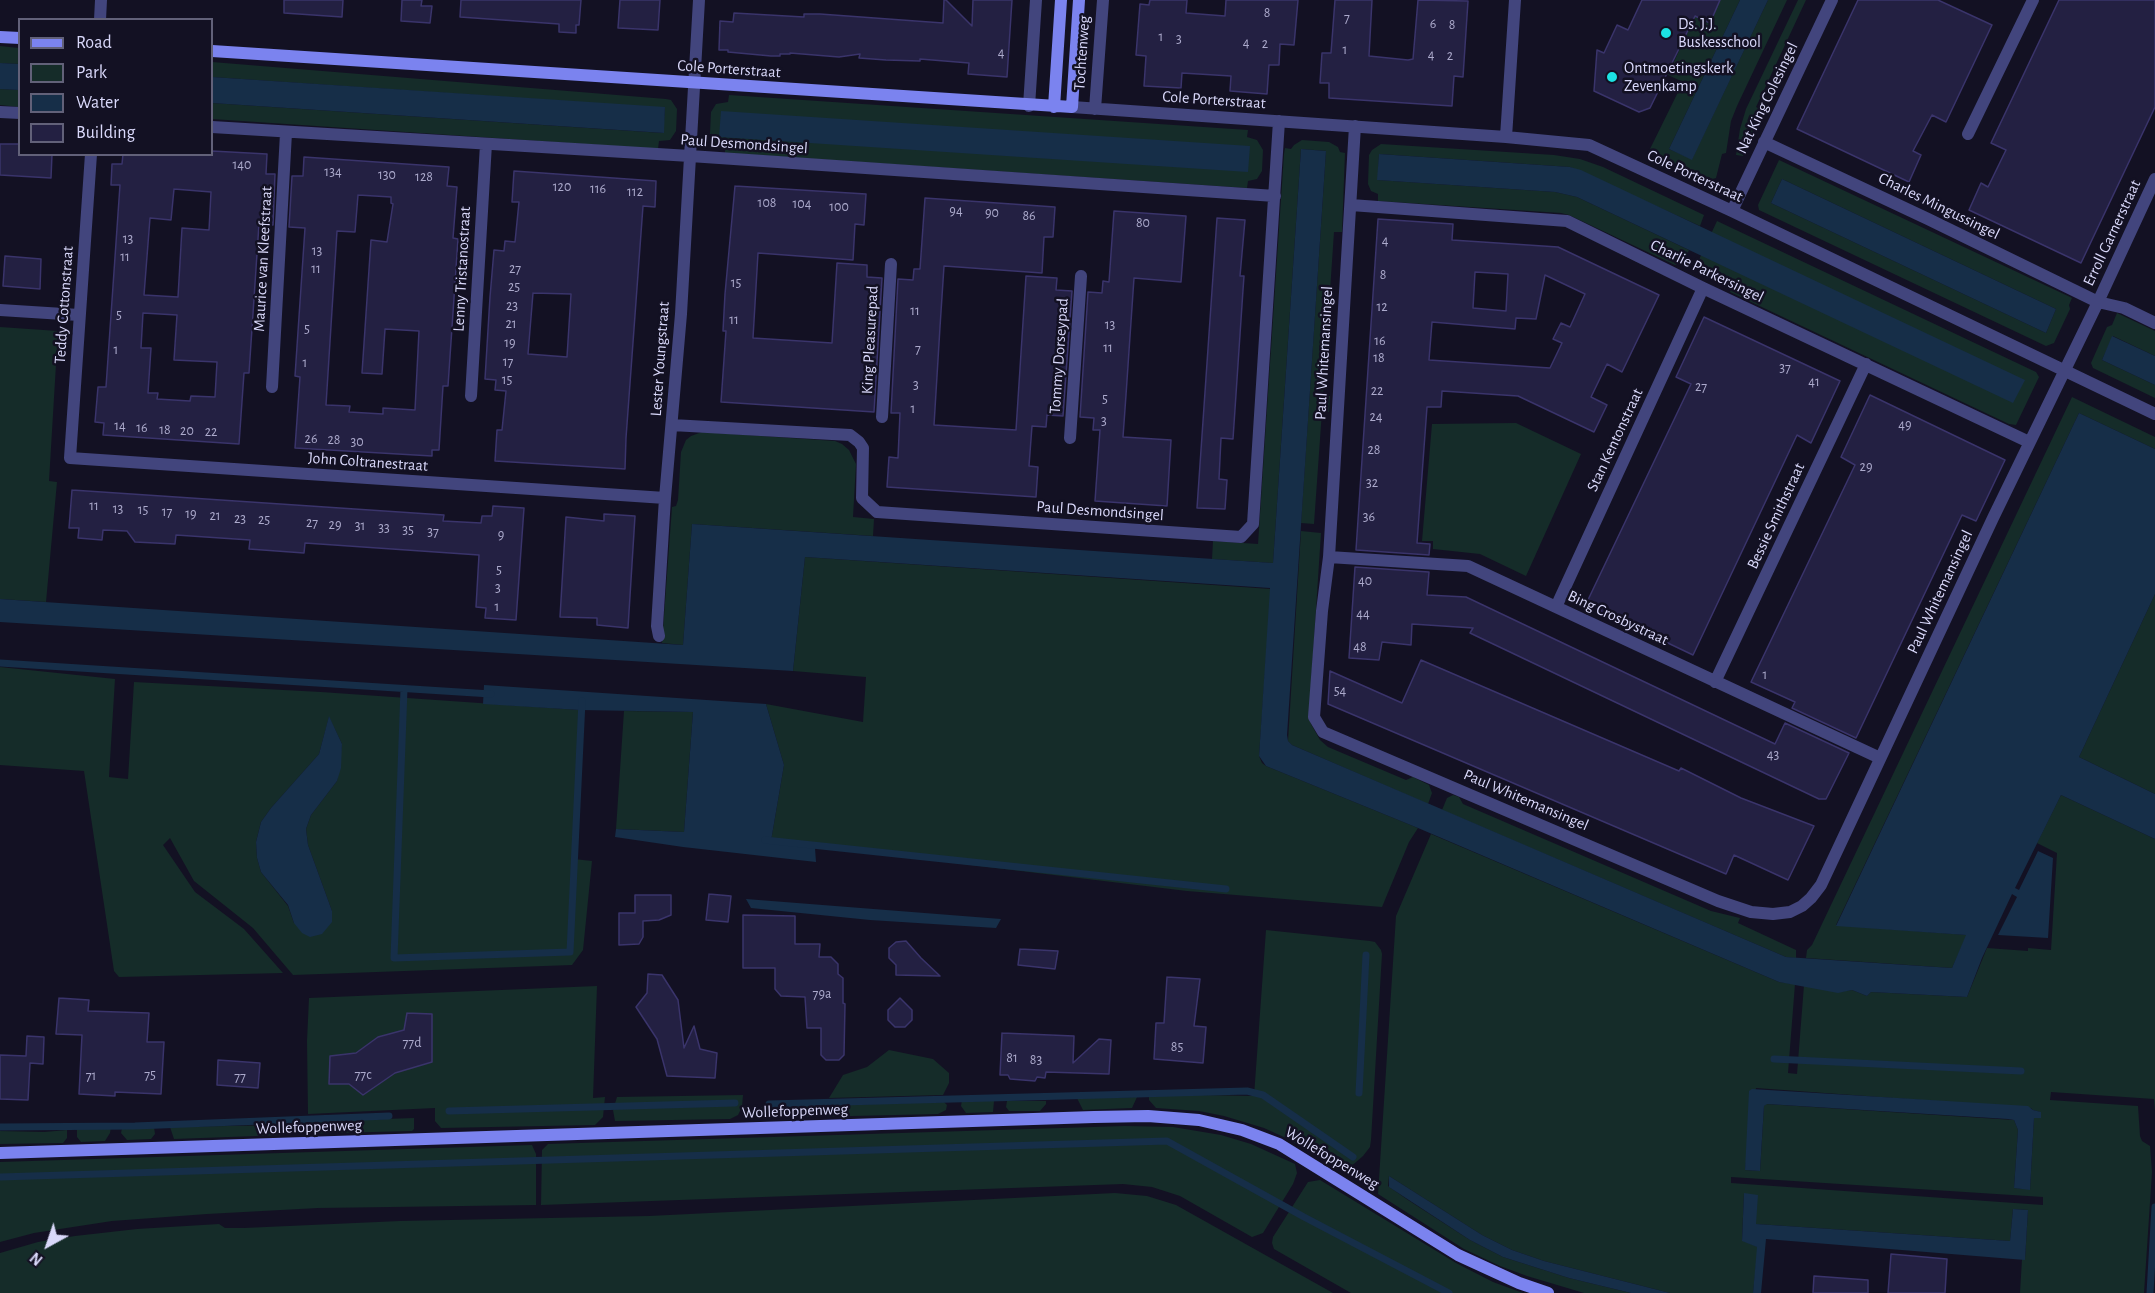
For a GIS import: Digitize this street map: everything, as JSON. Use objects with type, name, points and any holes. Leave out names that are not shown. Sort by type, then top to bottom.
[{"type":"street","points":[[100,18],[101,0]]},
{"type":"street","name":"Lester Youngstraat","points":[[659,636],[657,626],[665,498],[672,425],[699,0]]},
{"type":"street","points":[[1029,105],[1036,0]]},
{"type":"street","points":[[1054,107],[1060,0]]},
{"type":"street","points":[[1072,107],[1079,0]]},
{"type":"street","name":"Tochtenweg","points":[[1095,109],[1102,0]]},
{"type":"street","points":[[1506,137],[1515,0]]},
{"type":"street","name":"Nat King Colesingel","points":[[1732,211],[1832,0]]},
{"type":"street","points":[[1968,134],[2033,0]]},
{"type":"street","points":[[0,37],[18,38]]},
{"type":"street","name":"Cole Porterstraat","points":[[213,51],[1355,126],[1589,145],[2155,414]]},
{"type":"street","points":[[0,112],[18,113]]},
{"type":"street","name":"Paul Desmondsingel","points":[[672,425],[850,435],[863,448],[862,498],[878,512],[1241,537],[1253,524],[1279,121]]},
{"type":"street","name":"Paul Whitemansingel","points":[[1355,126],[1329,557],[1322,611],[1314,717],[1323,732],[1718,901],[1751,912],[1773,914],[1790,912],[1811,898],[1821,885],[2063,371]]},
{"type":"street","name":"Paul Desmondsingel","points":[[213,127],[690,156],[1275,196]]},
{"type":"street","name":"Maurice van Kleefstraat","points":[[272,387],[286,133]]},
{"type":"street","name":"Charles Mingussingel","points":[[1764,142],[2098,302],[2124,308],[2155,323]]},
{"type":"street","name":"Lenny Tristanostraat","points":[[471,396],[486,144]]},
{"type":"street","name":"Teddy Cottonstraat","points":[[70,458],[91,156]]},
{"type":"street","name":"Erroll Garnerstraat","points":[[2063,371],[2155,179]]},
{"type":"street","name":"Charlie Parkersingel","points":[[1351,205],[1567,221],[2029,442]]},
{"type":"street","name":"King Pleasurepad","points":[[882,417],[891,264]]},
{"type":"street","name":"Tommy Dorseypad","points":[[1070,438],[1081,276]]},
{"type":"street","name":"Stan Kentonstraat","points":[[1556,607],[1703,288]]},
{"type":"street","points":[[0,310],[80,315]]},
{"type":"street","name":"Bessie Smithstraat","points":[[1715,682],[1866,364]]},
{"type":"street","name":"John Coltranestraat","points":[[70,458],[665,498]]},
{"type":"street","name":"Bing Crosbystraat","points":[[1329,557],[1468,566],[1880,759]]},
{"type":"street","name":"Wollefoppenweg","points":[[0,1153],[1094,1117],[1148,1116],[1199,1120],[1242,1130],[1279,1144],[1458,1255],[1519,1283],[1548,1293]]},
{"type":"green space","points":[[1720,0],[1740,0],[1669,149],[1692,159],[1768,0],[1787,0],[1731,121],[1726,153],[1722,154],[1716,178],[1709,180],[1649,151],[1683,82],[1668,75],[1695,16],[1710,23]]},
{"type":"green space","points":[[1798,0],[1806,0],[1756,107],[1764,111],[1743,156],[1736,155],[1746,109]]},
{"type":"green space","points":[[0,46],[18,48],[18,64],[0,63]]},
{"type":"green space","points":[[213,62],[666,99],[671,100],[677,109],[676,131],[670,140],[659,141],[658,149],[213,119],[213,103],[663,133],[665,108],[213,77]]},
{"type":"green space","points":[[0,89],[18,90],[18,107],[0,105]]},
{"type":"green space","points":[[729,95],[1248,130],[1247,137],[1257,140],[1263,150],[1262,171],[1257,179],[1248,181],[1247,188],[725,153],[725,146],[716,143],[710,134],[711,112],[716,104],[728,102]]},
{"type":"green space","points":[[1302,140],[1329,142],[1338,147],[1340,152],[1345,153],[1342,232],[1334,232],[1323,395],[1330,396],[1329,412],[1322,411],[1314,524],[1301,523],[1326,151],[1301,149],[1273,563],[1212,559],[1213,541],[1258,544],[1284,154],[1285,148],[1291,149]]},
{"type":"green space","points":[[1381,144],[1554,155],[1580,159],[1603,167],[1704,215],[1700,226],[1570,167],[1379,154],[1378,180],[1555,192],[1577,197],[1689,250],[1683,263],[1675,265],[1561,213],[1378,201],[1378,194],[1371,191],[1368,184],[1369,155]]},
{"type":"green space","points":[[1779,160],[2072,298],[2070,309],[2054,343],[2046,346],[1759,210],[1758,205]],"holes":[[[1782,179],[2056,309],[2046,333],[1771,203]]]},
{"type":"green space","points":[[1717,221],[2036,372],[2039,377],[2016,425],[2009,424],[1730,292],[1732,287],[1702,272],[1697,264]]},
{"type":"green space","points":[[2117,313],[2155,331],[2155,356],[2113,336],[2102,360],[2155,385],[2155,398],[2093,368],[2091,363],[2107,327],[2112,325]]},
{"type":"green space","points":[[0,327],[58,331],[49,481],[57,482],[46,602],[0,599]]},
{"type":"green space","points":[[2072,397],[2155,437],[2155,449],[2079,413],[1836,925],[1967,935],[1952,968],[1806,958],[1807,950],[1812,945]]},
{"type":"green space","points":[[1516,423],[1581,454],[1526,576],[1480,554],[1433,549],[1433,541],[1422,541],[1432,424]]},
{"type":"green space","points":[[702,432],[835,441],[842,444],[849,450],[856,464],[853,517],[874,519],[873,536],[692,524],[683,645],[662,643],[672,507],[676,506],[678,500],[681,452],[686,440]]},
{"type":"green space","points":[[1301,531],[1321,533],[1309,716],[1311,724],[1320,740],[1328,747],[1406,780],[1413,777],[1429,785],[1432,793],[1428,804],[1292,745],[1288,741]]},
{"type":"green space","points":[[805,557],[1271,589],[1259,756],[1266,766],[1418,828],[1409,842],[1382,907],[1187,891],[771,841],[784,765],[766,704],[863,722],[866,677],[793,671]]},
{"type":"green space","points":[[2155,594],[2155,794],[2079,757]]},
{"type":"green space","points":[[0,667],[115,679],[109,777],[128,779],[134,682],[580,710],[574,859],[592,861],[583,950],[572,965],[293,975],[253,928],[194,881],[170,838],[163,845],[195,892],[244,929],[283,973],[119,977],[114,971],[84,771],[0,765]],"holes":[[[329,717],[342,744],[337,781],[311,815],[306,829],[308,845],[332,911],[294,923],[288,906],[261,872],[256,842],[261,822],[319,754]]]},
{"type":"green space","points":[[624,711],[693,712],[684,832],[616,829]]},
{"type":"green space","points":[[1453,795],[1459,797],[1463,804],[1711,911],[1740,918],[1738,923],[1796,950],[1796,958],[1786,957],[1442,810],[1447,798]]},
{"type":"green space","points":[[2061,795],[2155,839],[2155,1111],[2154,1099],[2051,1092],[2050,1100],[2138,1106],[2140,1136],[2142,1141],[2150,1146],[2152,1172],[2144,1293],[2020,1293],[2028,1210],[2013,1209],[2010,1241],[1756,1224],[1744,1193],[1742,1240],[1758,1247],[1753,1293],[1670,1293],[1544,1261],[1512,1250],[1482,1235],[1389,1176],[1388,1186],[1470,1240],[1503,1257],[1569,1278],[1631,1293],[1584,1293],[1527,1276],[1464,1249],[1378,1194],[1396,916],[1431,834],[1779,982],[1795,984],[1788,1073],[1797,1074],[1804,985],[1838,992],[1852,990],[1867,996],[1871,992],[1967,997],[1987,948],[2051,950],[2057,853],[2037,843]],"holes":[[[1756,1088],[2031,1108],[2040,1112],[2034,1117],[2030,1189],[2014,1188],[2018,1130],[2014,1120],[1766,1104],[1764,1106],[1760,1171],[1745,1170]],[[1731,1177],[2043,1197],[2043,1205],[1731,1183]]]},
{"type":"green space","points":[[1266,930],[1370,941],[1375,942],[1381,950],[1370,1147],[1348,1169],[1341,1170],[1264,1128],[1199,1111],[1156,1108],[1149,1100],[1149,1094],[1254,1096]]},
{"type":"green space","points":[[597,986],[593,1098],[605,1097],[603,1117],[595,1125],[441,1128],[435,1121],[435,1108],[308,1114],[309,998]]},
{"type":"green space","points":[[889,1050],[933,1059],[949,1073],[949,1083],[943,1095],[829,1098],[843,1075],[867,1067]]},
{"type":"green space","points":[[743,1095],[742,1107],[738,1115],[730,1119],[615,1121],[613,1110],[617,1097]]},
{"type":"green space","points":[[1137,1097],[1132,1108],[1083,1110],[1077,1098]]},
{"type":"green space","points":[[962,1100],[994,1101],[993,1112],[966,1113],[961,1106]]},
{"type":"green space","points":[[1007,1101],[1046,1101],[1046,1104],[1040,1111],[1009,1111],[1006,1107]]},
{"type":"green space","points":[[944,1102],[947,1105],[946,1110],[938,1114],[768,1118],[761,1107]]},
{"type":"green space","points":[[414,1118],[412,1131],[298,1134],[297,1122]]},
{"type":"green space","points":[[284,1125],[284,1135],[174,1139],[170,1127]]},
{"type":"green space","points":[[1125,1126],[1173,1127],[1221,1135],[1251,1144],[1295,1164],[1297,1173],[1293,1184],[1263,1233],[1252,1237],[1180,1196],[1152,1187],[1123,1184],[541,1205],[542,1150],[548,1144]]},
{"type":"green space","points":[[111,1127],[105,1141],[81,1142],[77,1137],[77,1128]]},
{"type":"green space","points":[[154,1127],[155,1134],[151,1139],[127,1140],[121,1133],[122,1128]]},
{"type":"green space","points":[[67,1130],[67,1138],[63,1143],[0,1144],[0,1131]]},
{"type":"green space","points":[[532,1145],[536,1154],[536,1205],[318,1208],[207,1214],[112,1221],[34,1233],[0,1242],[0,1162]]},
{"type":"green space","points":[[1320,1180],[1456,1263],[1493,1282],[1523,1293],[1351,1293],[1274,1249],[1272,1243],[1273,1237],[1308,1182]]},
{"type":"green space","points":[[1115,1193],[1147,1196],[1176,1205],[1333,1293],[0,1293],[0,1253],[38,1242],[137,1229],[219,1224],[225,1228],[244,1228],[400,1221],[649,1216]]},
{"type":"water","points":[[1740,0],[1768,0],[1692,160],[1669,149]]},
{"type":"water","points":[[0,63],[18,64],[18,90],[0,89]]},
{"type":"water","points":[[213,77],[665,107],[664,133],[213,103]]},
{"type":"water","points":[[721,111],[1250,146],[1248,172],[719,137]]},
{"type":"water","points":[[1301,149],[1326,151],[1287,735],[1292,745],[1786,957],[1952,968],[1966,935],[1836,926],[2079,413],[2155,449],[2155,594],[2079,757],[2155,794],[2155,839],[2061,795],[2015,888],[2019,890],[2038,851],[2053,858],[2048,938],[1998,935],[2017,897],[2012,894],[1982,958],[1967,997],[1871,992],[1867,996],[1852,990],[1838,993],[1779,982],[1418,828],[1266,766],[1259,756],[1270,588],[805,557],[793,671],[0,622],[0,599],[683,645],[692,524],[1273,563]]},
{"type":"water","points":[[1379,154],[1570,167],[1581,170],[2025,380],[2013,403],[1577,197],[1555,192],[1377,180]]},
{"type":"water","points":[[1782,179],[2056,309],[2046,333],[1771,203]]},
{"type":"water","points":[[2112,336],[2155,356],[2155,385],[2102,360]]},
{"type":"water","points":[[484,685],[766,704],[784,765],[771,841],[815,848],[816,862],[615,837],[616,829],[684,832],[693,712],[580,710],[483,704]]},
{"type":"water","points":[[329,716],[342,744],[341,768],[337,781],[311,815],[306,829],[308,845],[332,911],[332,922],[322,934],[310,937],[302,933],[294,923],[288,905],[261,872],[256,842],[261,822],[271,808],[319,754]]},
{"type":"water","points":[[746,899],[1001,919],[996,928],[870,920],[751,908]]},
{"type":"water","points":[[1752,1089],[2028,1106],[2041,1112],[2041,1118],[2034,1118],[2030,1190],[2014,1188],[2018,1130],[2014,1120],[2008,1119],[1767,1104],[1764,1106],[1760,1171],[1745,1170],[1749,1091]]},
{"type":"water","points":[[1389,1176],[1482,1235],[1512,1250],[1544,1261],[1670,1293],[1631,1293],[1569,1278],[1503,1257],[1470,1240],[1389,1187]]},
{"type":"water","points":[[1744,1193],[1758,1195],[1756,1224],[2010,1241],[2013,1209],[2028,1210],[2025,1260],[1766,1239],[1761,1293],[1753,1293],[1757,1247],[1742,1241]]},
{"type":"building","points":[[284,0],[343,0],[342,17],[284,13]]},
{"type":"building","points":[[402,0],[422,0],[421,6],[432,6],[430,23],[401,21]]},
{"type":"building","points":[[461,0],[581,0],[579,25],[576,25],[576,33],[559,32],[559,24],[460,17]]},
{"type":"building","points":[[620,0],[660,0],[658,30],[618,28]]},
{"type":"building","points":[[944,0],[972,26],[973,0],[1012,0],[1007,77],[968,74],[969,63],[859,58],[860,54],[839,57],[790,53],[771,56],[719,50],[720,21],[733,22],[734,13],[804,17],[804,14],[820,14],[943,23]]},
{"type":"building","points":[[1150,0],[1187,0],[1186,13],[1225,16],[1226,0],[1298,0],[1294,45],[1280,44],[1279,65],[1269,65],[1267,94],[1230,91],[1231,76],[1182,73],[1181,88],[1144,86],[1146,56],[1136,55],[1140,4],[1149,5]]},
{"type":"building","points":[[1335,0],[1372,0],[1369,56],[1408,60],[1413,59],[1418,0],[1468,1],[1463,77],[1454,76],[1452,106],[1329,98],[1329,83],[1320,83],[1322,53],[1331,53]]},
{"type":"building","points":[[1642,0],[1720,0],[1710,23],[1695,16],[1650,108],[1639,112],[1594,91],[1597,50],[1604,53],[1617,25],[1628,30]]},
{"type":"building","points":[[1858,0],[1938,0],[1992,25],[1946,122],[1932,115],[1913,151],[1921,155],[1909,182],[1797,129]]},
{"type":"building","points":[[2059,0],[2155,0],[2155,107],[2081,263],[1969,210],[1981,183],[1988,187],[2006,150],[1991,143]]},
{"type":"building","points":[[0,144],[18,144],[18,156],[52,156],[51,178],[0,175]]},
{"type":"building","points":[[213,151],[267,154],[266,174],[275,174],[273,225],[259,224],[249,373],[244,373],[239,444],[103,435],[104,423],[95,422],[98,387],[106,387],[120,185],[111,185],[112,164],[122,164],[123,156],[213,156]],"holes":[[[174,189],[211,192],[209,230],[182,228],[178,297],[144,295],[150,218],[171,220]],[[143,313],[177,315],[174,360],[217,362],[215,397],[191,396],[190,401],[157,399],[158,393],[148,393],[151,348],[141,348]]]},
{"type":"building","points":[[304,157],[449,167],[447,186],[457,187],[453,238],[458,239],[448,386],[443,386],[439,450],[432,450],[432,456],[295,448],[300,377],[295,376],[305,228],[289,227],[292,176],[303,176]],"holes":[[[358,195],[391,197],[393,204],[387,242],[371,240],[362,373],[382,374],[385,329],[419,331],[415,410],[383,408],[383,414],[349,412],[350,406],[326,405],[337,231],[355,232]]]},
{"type":"building","points":[[514,171],[656,181],[655,207],[643,206],[625,469],[495,461],[497,430],[502,430],[506,391],[495,390],[496,380],[485,379],[490,297],[494,250],[504,251],[505,241],[515,242],[519,202],[512,202]],"holes":[[[533,293],[571,294],[567,357],[528,354]]]},
{"type":"building","points":[[735,186],[866,194],[864,225],[855,224],[853,260],[758,253],[753,338],[832,343],[837,263],[867,265],[867,277],[882,278],[874,412],[721,402],[726,331],[723,331],[725,294]]},
{"type":"building","points":[[925,198],[1055,207],[1053,237],[1044,237],[1042,273],[944,266],[940,327],[934,425],[1016,430],[1026,276],[1057,278],[1056,290],[1072,291],[1063,416],[1047,415],[1046,427],[1032,426],[1029,466],[1038,467],[1036,497],[887,487],[889,457],[898,458],[900,413],[891,413],[898,279],[913,280],[914,269],[920,269]]},
{"type":"building","points":[[1114,211],[1186,216],[1181,282],[1134,278],[1123,437],[1171,440],[1167,506],[1095,501],[1100,430],[1093,430],[1094,418],[1080,417],[1088,292],[1102,293],[1103,281],[1109,282]]},
{"type":"building","points":[[1217,218],[1245,220],[1240,276],[1244,276],[1233,439],[1221,438],[1219,479],[1227,480],[1225,509],[1197,508]]},
{"type":"building","points":[[1378,219],[1453,224],[1452,240],[1558,247],[1659,295],[1622,372],[1607,364],[1591,397],[1607,405],[1594,432],[1518,396],[1442,391],[1441,407],[1427,407],[1417,543],[1430,544],[1429,555],[1356,550]],"holes":[[[1475,272],[1508,274],[1506,311],[1473,308]],[[1545,275],[1585,294],[1570,327],[1561,323],[1553,339],[1562,343],[1550,368],[1429,360],[1432,322],[1515,329],[1516,318],[1536,319]]]},
{"type":"building","points":[[5,256],[41,259],[40,289],[3,286]]},
{"type":"building","points":[[1704,317],[1840,381],[1811,443],[1797,435],[1693,655],[1586,604],[1691,384],[1676,377]]},
{"type":"building","points":[[1870,395],[2005,460],[1976,521],[1962,515],[1856,738],[1792,708],[1795,702],[1751,682],[1855,465],[1841,457]]},
{"type":"building","points":[[72,490],[444,515],[443,521],[481,523],[482,516],[492,516],[493,506],[524,508],[516,620],[485,618],[486,608],[476,607],[479,555],[305,543],[304,553],[249,549],[250,540],[176,535],[175,544],[135,542],[127,531],[103,530],[102,540],[78,538],[79,528],[69,528]]},
{"type":"building","points":[[604,514],[635,516],[628,628],[597,625],[597,618],[560,617],[566,517],[604,521]]},
{"type":"building","points":[[1355,567],[1429,572],[1427,595],[1466,597],[1775,744],[1785,723],[1849,753],[1826,799],[1819,799],[1470,633],[1473,628],[1412,624],[1411,645],[1382,642],[1379,660],[1349,658]]},
{"type":"building","points":[[1421,660],[1679,771],[1681,768],[1741,798],[1814,826],[1788,880],[1734,855],[1726,874],[1328,704],[1330,671],[1402,703]]},
{"type":"building","points":[[709,894],[731,896],[728,922],[706,920]]},
{"type":"building","points":[[635,895],[671,895],[671,915],[659,920],[643,921],[643,937],[639,944],[619,945],[619,913],[635,913]]},
{"type":"building","points":[[743,915],[795,916],[795,944],[820,944],[819,957],[831,957],[838,964],[838,974],[843,978],[843,1003],[845,1004],[844,1055],[839,1060],[826,1060],[821,1055],[821,1028],[807,1028],[805,997],[781,996],[775,989],[775,968],[743,968]]},
{"type":"building","points":[[906,941],[940,976],[896,975],[896,965],[889,958],[889,948],[896,942]]},
{"type":"building","points":[[1020,949],[1058,951],[1055,969],[1018,965]]},
{"type":"building","points":[[648,974],[662,975],[678,1000],[684,1048],[694,1026],[700,1049],[717,1053],[715,1078],[667,1076],[657,1039],[636,1007],[647,993]]},
{"type":"building","points":[[1167,977],[1200,979],[1194,1026],[1206,1027],[1203,1063],[1154,1059],[1156,1023],[1164,1023]]},
{"type":"building","points":[[59,998],[89,1000],[88,1011],[149,1013],[147,1042],[164,1042],[161,1094],[115,1092],[115,1096],[79,1094],[82,1035],[56,1034]]},
{"type":"building","points":[[900,998],[912,1010],[912,1020],[905,1027],[895,1027],[888,1020],[888,1010]]},
{"type":"building","points":[[407,1013],[432,1014],[432,1062],[395,1073],[363,1095],[349,1084],[329,1084],[330,1056],[356,1053],[378,1037],[404,1030]]},
{"type":"building","points":[[1002,1033],[1074,1036],[1073,1063],[1099,1039],[1111,1040],[1109,1074],[1046,1072],[1045,1078],[1037,1077],[1035,1081],[1010,1079],[1008,1075],[1000,1075]]},
{"type":"building","points":[[27,1036],[44,1037],[43,1064],[30,1063],[28,1100],[0,1099],[0,1055],[26,1056]]},
{"type":"building","points":[[218,1060],[260,1063],[258,1088],[217,1085]]},
{"type":"building","points":[[1891,1254],[1947,1259],[1945,1293],[1888,1293]]},
{"type":"building","points":[[1814,1276],[1868,1280],[1868,1293],[1813,1293]]},
{"type":"waterway","points":[[0,663],[491,694]]},
{"type":"waterway","points":[[404,689],[394,958],[570,952],[582,701]]},
{"type":"waterway","points":[[765,840],[1226,889]]},
{"type":"waterway","points":[[1359,1093],[1366,955]]},
{"type":"waterway","points":[[1774,1059],[2021,1071]]},
{"type":"waterway","points":[[769,1104],[1247,1091],[1263,1095],[1353,1157]]},
{"type":"waterway","points":[[449,1111],[735,1103]]},
{"type":"waterway","points":[[0,1127],[135,1126],[389,1116]]},
{"type":"waterway","points":[[0,1177],[1167,1141],[1304,1217],[1449,1293]]},
{"type":"waterway","points":[[2150,1293],[2155,1207]]},
{"type":"place","name":"Ds. J.J. Buskesschool","points":[[1666,33]]},
{"type":"place","name":"Ontmoetingskerk Zevenkamp","points":[[1612,77]]}]
